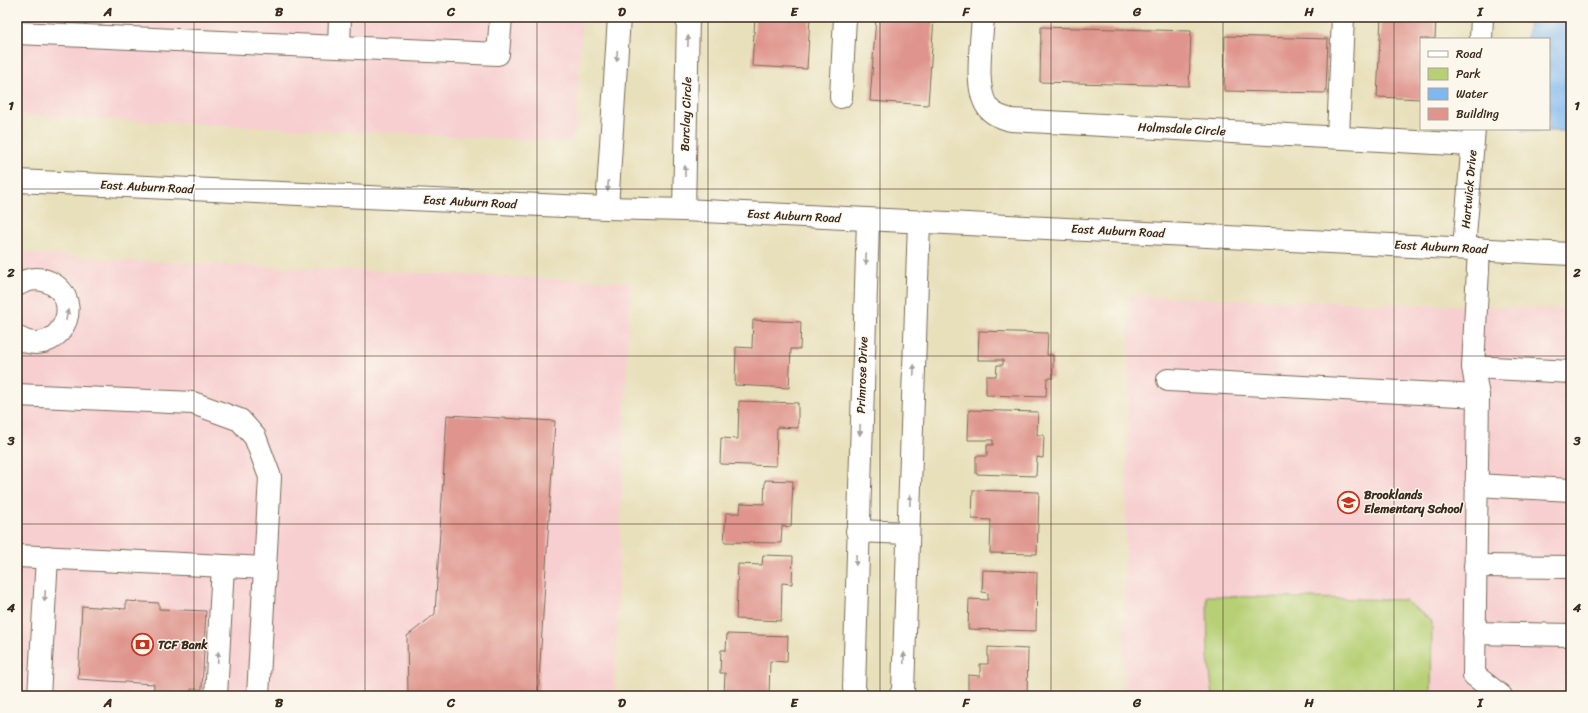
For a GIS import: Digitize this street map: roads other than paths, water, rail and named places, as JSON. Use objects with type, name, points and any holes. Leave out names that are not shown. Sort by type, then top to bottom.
[{"type":"street","points":[[338,47],[340,17]]},
{"type":"street","points":[[17,33],[498,54],[501,17]]},
{"type":"street","points":[[607,208],[620,17]]},
{"type":"street","name":"Barclay Circle","points":[[684,210],[688,17]]},
{"type":"street","points":[[841,97],[845,17]]},
{"type":"street","name":"Holmsdale Circle","points":[[983,17],[979,88],[983,100],[991,111],[1011,120],[1338,136],[1473,137]]},
{"type":"street","points":[[1338,136],[1343,17]]},
{"type":"street","points":[[1481,38],[1482,17]]},
{"type":"street","name":"Hartwick Drive","points":[[1473,137],[1473,367],[1478,396],[1474,675],[1501,696]]},
{"type":"street","name":"East Auburn Road","points":[[17,181],[607,208],[684,210],[1571,254]]},
{"type":"street","name":"Primrose Drive","points":[[857,696],[854,688],[857,531],[868,220]]},
{"type":"street","points":[[900,696],[903,691],[920,222]]},
{"type":"street","points":[[17,285],[23,281],[34,279],[44,280],[54,285],[62,292],[68,308],[66,323],[60,332],[52,338],[42,342],[32,343],[17,337]]},
{"type":"street","points":[[1473,367],[1571,372]]},
{"type":"street","points":[[1168,380],[1478,396]]},
{"type":"street","points":[[17,394],[193,403],[240,420],[255,438],[270,477],[258,696]]},
{"type":"street","points":[[1476,485],[1571,490]]},
{"type":"street","points":[[857,531],[908,533]]},
{"type":"street","points":[[17,556],[265,568]]},
{"type":"street","points":[[39,696],[47,557]]},
{"type":"street","points":[[216,696],[223,566]]},
{"type":"street","points":[[1475,566],[1571,567]]},
{"type":"street","points":[[1474,633],[1571,635]]},
{"type":"water","points":[[1529,17],[1571,17],[1571,131],[1522,131],[1550,130],[1550,38],[1527,38]]},
{"type":"place","name":"Brooklands Elementary School","points":[[1349,502]]},
{"type":"place","name":"TCF Bank","points":[[142,645]]}]
